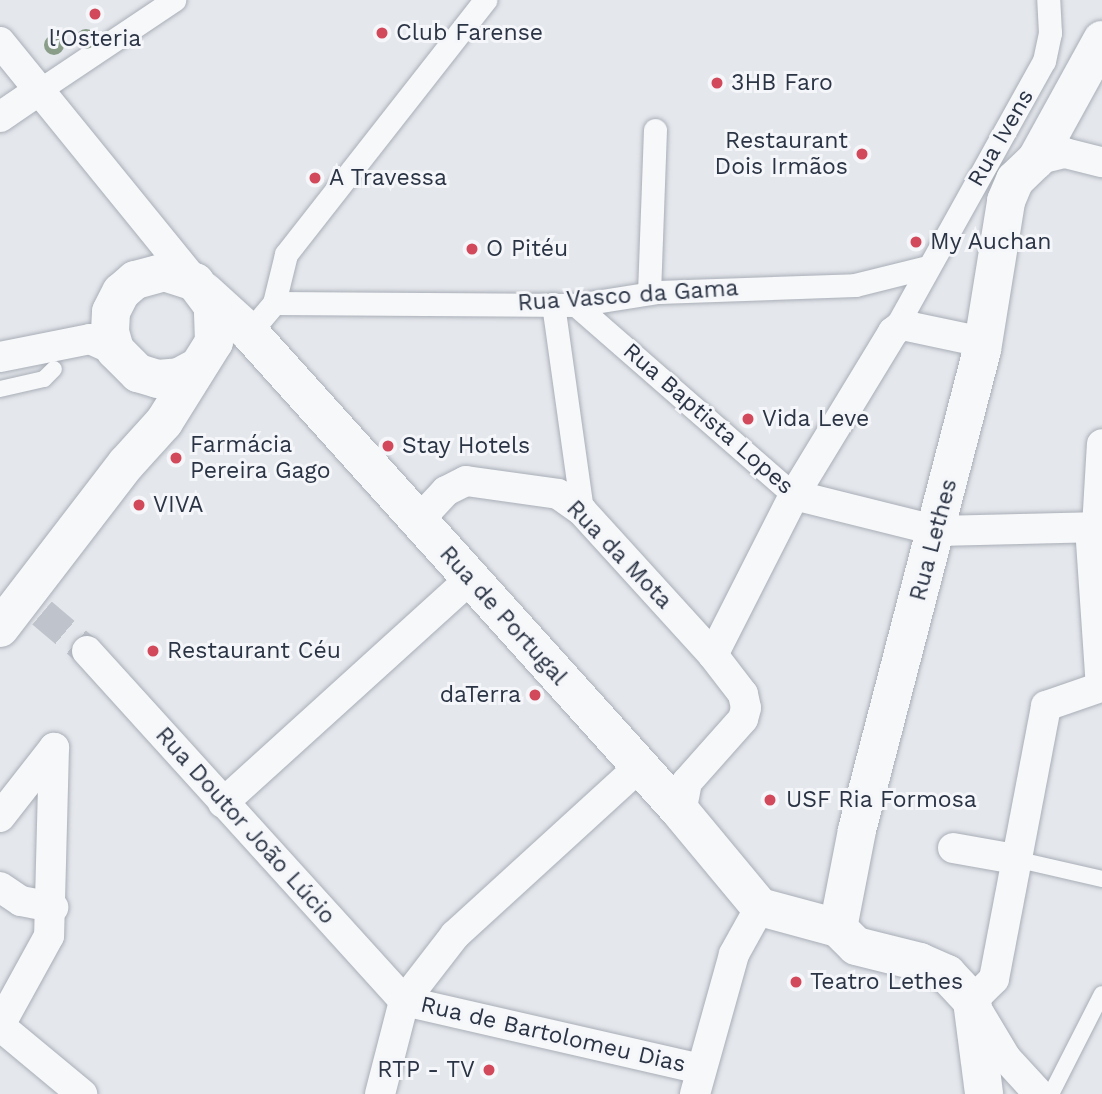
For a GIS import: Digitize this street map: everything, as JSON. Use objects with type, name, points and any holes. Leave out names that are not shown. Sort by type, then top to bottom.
[{"type":"street","points":[[0,117],[174,0]]},
{"type":"street","points":[[249,327],[274,303],[286,254],[485,0]]},
{"type":"street","name":"Rua Ivens","points":[[893,332],[1044,61],[1050,33],[1048,0]]},
{"type":"street","name":"Rua Lethes","points":[[838,928],[856,830],[937,531],[984,342],[1006,201],[1015,180],[1036,160],[1102,40]]},
{"type":"street","points":[[0,42],[200,287],[217,323],[208,355],[196,368],[164,422],[126,464]]},
{"type":"street","points":[[649,293],[654,130]]},
{"type":"street","points":[[1036,160],[1065,153],[1102,162]]},
{"type":"street","name":"Rua Vasco da Gama","points":[[274,303],[576,304],[649,293],[855,285],[927,267]]},
{"type":"street","points":[[0,628],[33,606],[126,464],[141,432],[145,393],[110,332],[111,312],[121,292],[135,280],[165,272],[200,287]]},
{"type":"street","name":"Rua de Portugal","points":[[200,287],[249,327],[418,521],[681,812],[760,907]]},
{"type":"street","points":[[552,304],[582,510]]},
{"type":"street","name":"Rua Baptista Lopes","points":[[576,304],[794,495],[937,531],[1096,527]]},
{"type":"street","points":[[713,656],[794,495],[893,332],[902,325],[984,342]]},
{"type":"street","points":[[0,357],[90,339],[158,379],[179,377],[196,368]]},
{"type":"street","points":[[972,1001],[994,979],[1046,706],[1102,687],[1096,527],[1102,444]]},
{"type":"street","name":"Rua da Mota","points":[[418,521],[446,491],[466,481],[558,494],[582,510],[713,656],[743,694],[747,708],[743,719],[687,782],[681,812]]},
{"type":"street","points":[[223,803],[470,579]]},
{"type":"street","name":"Rua Doutor João Lúcio","points":[[87,650],[404,1001]]},
{"type":"street","points":[[0,817],[54,748],[53,907],[50,936],[0,1026],[82,1094]]},
{"type":"street","points":[[380,1094],[404,1001],[455,935],[639,767]]},
{"type":"street","points":[[953,848],[1015,859]]},
{"type":"street","points":[[0,887],[21,901],[53,907]]},
{"type":"street","points":[[698,1082],[734,954],[760,907],[838,928],[856,946],[920,962],[947,974],[972,1001],[1006,1058],[1032,1093]]},
{"type":"street","name":"Rua de Bartolomeu Dias","points":[[404,1001],[698,1082]]},
{"type":"street","points":[[972,1001],[985,1094]]},
{"type":"lane","points":[[0,389],[44,379],[54,369]]},
{"type":"lane","points":[[1015,859],[1102,879]]},
{"type":"lane","points":[[1032,1093],[1102,994]]},
{"type":"tunnel","points":[[42,613],[87,651]]},
{"type":"place","name":"l'Osteria","points":[[95,14]]},
{"type":"place","name":"Club Farense","points":[[382,33]]},
{"type":"place","name":"3HB Faro","points":[[717,83]]},
{"type":"place","name":"Restaurant Dois Irmãos","points":[[862,154]]},
{"type":"place","name":"A Travessa","points":[[315,178]]},
{"type":"place","name":"My Auchan","points":[[916,242]]},
{"type":"place","name":"O Pitéu","points":[[472,249]]},
{"type":"place","name":"Vida Leve","points":[[748,419]]},
{"type":"place","name":"Stay Hotels","points":[[388,446]]},
{"type":"place","name":"Farmácia Pereira Gago","points":[[176,458]]},
{"type":"place","name":"VIVA","points":[[139,505]]},
{"type":"place","name":"Restaurant Céu","points":[[153,651]]},
{"type":"place","name":"daTerra","points":[[535,695]]},
{"type":"place","name":"USF Ria Formosa","points":[[770,800]]},
{"type":"place","name":"Teatro Lethes","points":[[796,982]]},
{"type":"place","name":"RTP - TV","points":[[489,1070]]}]
